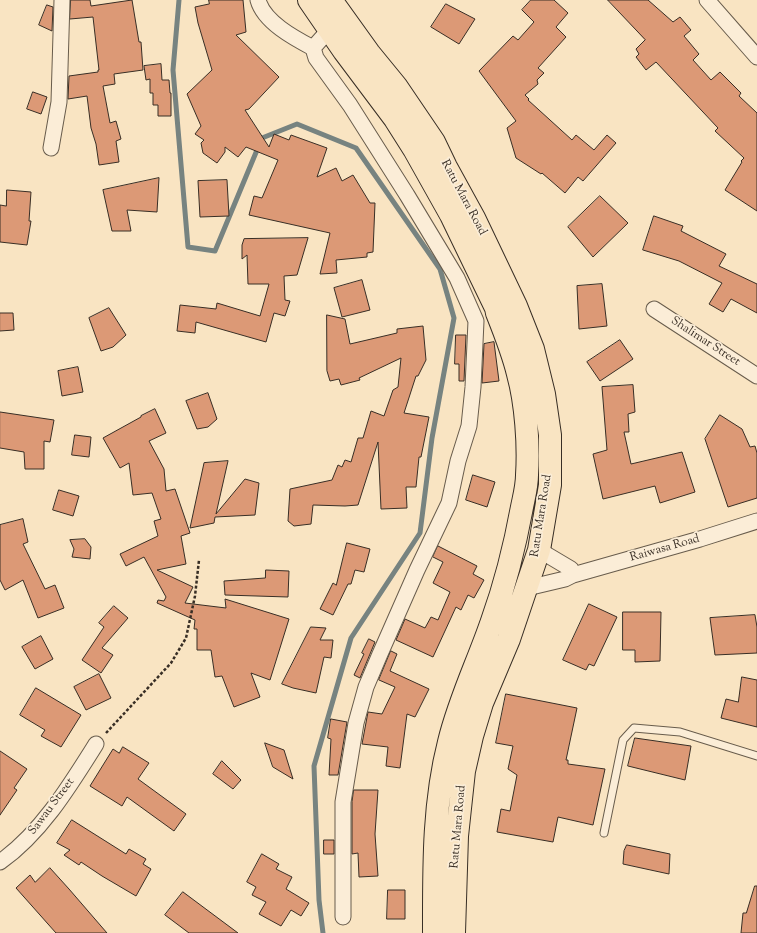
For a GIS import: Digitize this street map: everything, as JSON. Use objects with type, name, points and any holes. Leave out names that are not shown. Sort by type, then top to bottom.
[{"type":"highway","name":"Ratu Mara Road","points":[[309,0],[414,149],[451,215],[496,308],[496,313],[508,341],[519,375],[528,440],[527,477],[513,547],[492,621],[457,711],[443,768],[436,820],[434,933]]},
{"type":"highway","name":"Ratu Mara Road","points":[[331,0],[369,53],[396,86],[434,142],[498,265],[533,349],[544,394],[550,435],[550,485],[539,550],[509,639],[482,703],[472,736],[464,771],[457,836],[454,933]]},
{"type":"street","points":[[51,148],[59,102],[62,0]]},
{"type":"street","points":[[258,0],[261,9],[285,33],[313,48],[316,58],[350,105],[457,278],[476,321],[473,387],[469,426],[458,461],[449,503],[377,660],[366,687],[356,723],[343,802],[343,917]]},
{"type":"street","points":[[706,0],[757,57]]},
{"type":"street","points":[[313,48],[329,30]]},
{"type":"street","name":"Shalimar Street","points":[[654,309],[757,376]]},
{"type":"street","name":"Raiwasa Road","points":[[527,588],[565,579],[573,575],[700,539],[757,521]]},
{"type":"street","points":[[539,550],[571,569],[573,575]]},
{"type":"street","name":"Sawau Street","points":[[0,862],[30,836],[60,798],[96,744]]},
{"type":"lane","points":[[604,833],[623,740],[634,728],[680,732],[757,756]]},
{"type":"path","points":[[96,744],[172,663],[186,638],[195,596],[199,560]]},
{"type":"building","points":[[71,0],[90,0],[91,6],[132,0],[139,42],[141,42],[143,70],[114,74],[115,84],[103,86],[110,123],[116,121],[121,139],[116,141],[119,162],[99,165],[96,144],[91,128],[87,96],[68,99],[69,76],[98,72],[99,70],[93,17],[70,19]]},
{"type":"building","points":[[209,0],[243,0],[246,32],[236,35],[279,77],[249,109],[245,110],[269,147],[274,134],[289,140],[291,135],[327,148],[317,177],[336,168],[342,181],[353,175],[370,203],[375,203],[373,252],[367,253],[367,257],[336,260],[337,273],[320,274],[330,233],[249,215],[254,196],[262,198],[278,160],[246,147],[238,157],[225,147],[225,152],[217,163],[203,153],[201,143],[204,140],[195,134],[201,126],[187,94],[212,70],[198,23],[195,7],[209,4]]},
{"type":"building","points":[[531,0],[554,0],[568,13],[556,27],[566,37],[538,68],[544,73],[537,80],[538,84],[525,95],[529,99],[528,100],[572,140],[576,135],[594,150],[607,135],[616,143],[583,181],[578,177],[565,193],[542,173],[541,174],[516,158],[507,128],[516,121],[479,71],[513,36],[518,40],[534,22],[522,10]]},
{"type":"building","points":[[608,0],[648,0],[673,22],[680,17],[691,30],[684,36],[699,54],[693,60],[711,80],[720,72],[741,93],[739,96],[757,113],[757,211],[725,190],[744,158],[715,131],[718,128],[656,62],[646,70],[636,57],[639,54],[636,49],[645,40]]},
{"type":"building","points":[[446,4],[475,19],[459,44],[431,27]]},
{"type":"building","points":[[47,5],[53,7],[52,31],[39,25]]},
{"type":"building","points":[[161,64],[162,80],[169,80],[171,93],[171,116],[158,116],[158,105],[153,105],[153,93],[150,93],[150,79],[146,80],[144,66]]},
{"type":"building","points":[[33,92],[47,97],[41,114],[27,109]]},
{"type":"building","points":[[159,178],[157,212],[127,210],[131,231],[112,231],[103,190]]},
{"type":"building","points":[[227,180],[229,216],[200,217],[198,181]]},
{"type":"building","points":[[7,190],[31,192],[29,221],[31,221],[27,245],[0,242],[0,205],[6,206]]},
{"type":"building","points":[[600,196],[628,223],[593,257],[568,227]]},
{"type":"building","points":[[654,216],[683,226],[681,231],[726,254],[719,266],[757,284],[757,313],[731,299],[723,312],[709,304],[722,283],[679,261],[643,250]]},
{"type":"building","points":[[308,238],[297,275],[284,276],[285,300],[290,301],[285,316],[274,313],[266,342],[196,322],[195,333],[177,331],[180,305],[216,309],[217,303],[260,316],[269,284],[248,284],[247,255],[242,259],[242,245],[244,239]]},
{"type":"building","points":[[362,280],[370,310],[342,317],[334,288]]},
{"type":"building","points":[[602,284],[607,326],[579,329],[577,286]]},
{"type":"building","points":[[109,308],[126,335],[113,347],[101,351],[89,318]]},
{"type":"building","points":[[0,313],[13,313],[14,330],[0,331]]},
{"type":"building","points":[[327,315],[345,319],[350,344],[397,333],[397,329],[423,326],[426,360],[418,376],[416,376],[404,413],[429,417],[421,457],[419,457],[416,487],[406,487],[407,508],[381,509],[378,442],[358,505],[313,505],[311,524],[294,526],[288,521],[290,489],[332,480],[338,465],[342,467],[345,460],[351,462],[358,438],[363,438],[371,411],[384,416],[393,390],[398,387],[401,358],[359,378],[360,380],[341,385],[339,379],[330,381],[327,371]]},
{"type":"building","points":[[456,335],[466,335],[464,381],[459,381],[459,364],[455,364]]},
{"type":"building","points":[[620,340],[633,359],[600,381],[587,362]]},
{"type":"building","points":[[494,342],[499,381],[482,383],[484,344]]},
{"type":"building","points":[[78,367],[83,392],[62,396],[58,371]]},
{"type":"building","points":[[633,385],[635,412],[628,414],[629,432],[624,432],[631,464],[682,452],[695,492],[660,503],[655,486],[603,499],[593,454],[607,450],[602,387]]},
{"type":"building","points":[[208,393],[217,419],[208,427],[197,429],[186,401]]},
{"type":"building","points":[[155,409],[166,433],[149,441],[164,469],[166,491],[175,489],[190,533],[181,536],[186,564],[157,570],[193,587],[185,603],[226,608],[225,599],[289,619],[270,680],[251,673],[260,697],[234,707],[222,676],[215,677],[211,650],[197,650],[197,629],[194,629],[195,620],[157,603],[158,600],[164,601],[166,597],[144,557],[126,566],[120,554],[158,536],[154,521],[161,519],[152,493],[133,495],[129,463],[120,468],[103,438]]},
{"type":"building","points":[[0,412],[54,420],[50,442],[44,441],[44,469],[25,469],[24,452],[0,448]]},
{"type":"building","points":[[720,415],[742,429],[750,447],[755,446],[757,453],[757,498],[728,507],[705,439]]},
{"type":"building","points":[[75,435],[91,437],[89,457],[72,455]]},
{"type":"building","points":[[228,461],[216,514],[245,479],[259,483],[255,515],[215,517],[214,523],[190,528],[204,463]]},
{"type":"building","points":[[473,475],[495,482],[487,507],[466,500]]},
{"type":"building","points":[[59,490],[79,496],[73,516],[53,510]]},
{"type":"building","points":[[23,519],[28,542],[23,544],[45,589],[55,585],[64,608],[38,618],[23,580],[5,590],[0,580],[0,525]]},
{"type":"building","points":[[85,539],[91,547],[90,559],[72,557],[74,549],[70,540]]},
{"type":"building","points":[[347,543],[370,549],[364,572],[355,570],[351,584],[348,584],[333,615],[320,609],[333,583],[336,585]]},
{"type":"building","points":[[438,546],[477,566],[473,574],[484,580],[474,598],[468,595],[461,610],[456,607],[433,657],[396,640],[405,619],[425,628],[431,617],[438,620],[450,592],[433,583],[443,562],[433,557]]},
{"type":"building","points":[[266,570],[289,571],[288,597],[225,595],[224,581],[265,578]]},
{"type":"building","points":[[589,604],[617,617],[594,666],[589,664],[586,670],[563,660]]},
{"type":"building","points":[[114,606],[128,618],[102,648],[113,655],[101,673],[82,660],[104,627],[99,623]]},
{"type":"building","points":[[623,612],[661,612],[660,661],[635,662],[635,650],[623,650]]},
{"type":"building","points":[[755,615],[757,627],[757,653],[715,655],[710,618]]},
{"type":"building","points":[[311,627],[326,628],[320,640],[333,640],[331,658],[324,657],[316,693],[282,684]]},
{"type":"building","points":[[41,636],[53,659],[35,669],[22,647]]},
{"type":"building","points":[[369,639],[375,642],[360,678],[354,675]]},
{"type":"building","points":[[391,651],[397,654],[390,671],[429,689],[415,717],[407,714],[400,768],[386,766],[388,747],[362,744],[368,712],[382,714],[395,687],[379,680]]},
{"type":"building","points":[[99,674],[111,698],[86,710],[74,687]]},
{"type":"building","points":[[742,677],[757,680],[757,727],[721,718],[726,699],[738,702]]},
{"type":"building","points":[[36,688],[81,715],[61,747],[41,736],[45,730],[20,715]]},
{"type":"building","points":[[506,694],[577,708],[566,760],[568,760],[568,764],[605,769],[593,825],[558,817],[553,842],[497,832],[501,809],[510,811],[517,775],[508,769],[513,746],[496,743]]},
{"type":"building","points":[[331,719],[347,722],[338,775],[329,775],[331,739],[328,738]]},
{"type":"building","points":[[635,738],[691,746],[685,780],[628,766]]},
{"type":"building","points":[[265,743],[284,750],[293,779],[273,767]]},
{"type":"building","points":[[123,747],[149,763],[138,779],[186,814],[174,831],[127,797],[122,806],[90,786],[113,749],[119,753]]},
{"type":"building","points":[[0,751],[27,769],[14,788],[17,790],[0,815]]},
{"type":"building","points":[[222,761],[241,780],[233,789],[213,774]]},
{"type":"building","points":[[354,790],[378,790],[375,834],[378,876],[359,877],[358,853],[352,854],[352,802]]},
{"type":"building","points":[[72,820],[126,854],[129,849],[146,859],[143,864],[151,869],[136,896],[81,862],[79,865],[64,855],[70,850],[57,843]]},
{"type":"building","points":[[324,840],[334,840],[334,854],[324,854]]},
{"type":"building","points":[[627,845],[670,854],[669,874],[623,864],[624,851]]},
{"type":"building","points":[[262,854],[279,864],[276,869],[292,877],[286,889],[309,903],[301,916],[291,910],[281,926],[259,914],[266,902],[252,895],[256,887],[247,882]]},
{"type":"building","points":[[50,868],[107,933],[56,933],[16,888],[30,875],[35,882]]},
{"type":"building","points":[[755,886],[757,886],[757,933],[741,933],[743,913],[746,913]]},
{"type":"building","points":[[388,890],[405,890],[405,919],[387,919]]},
{"type":"building","points":[[183,892],[238,933],[189,933],[165,915]]},
{"type":"waterway","points":[[179,0],[173,70],[188,247],[215,251],[262,138],[297,124],[356,148],[440,269],[454,318],[432,438],[420,533],[351,638],[314,766],[319,900],[323,933]]}]
